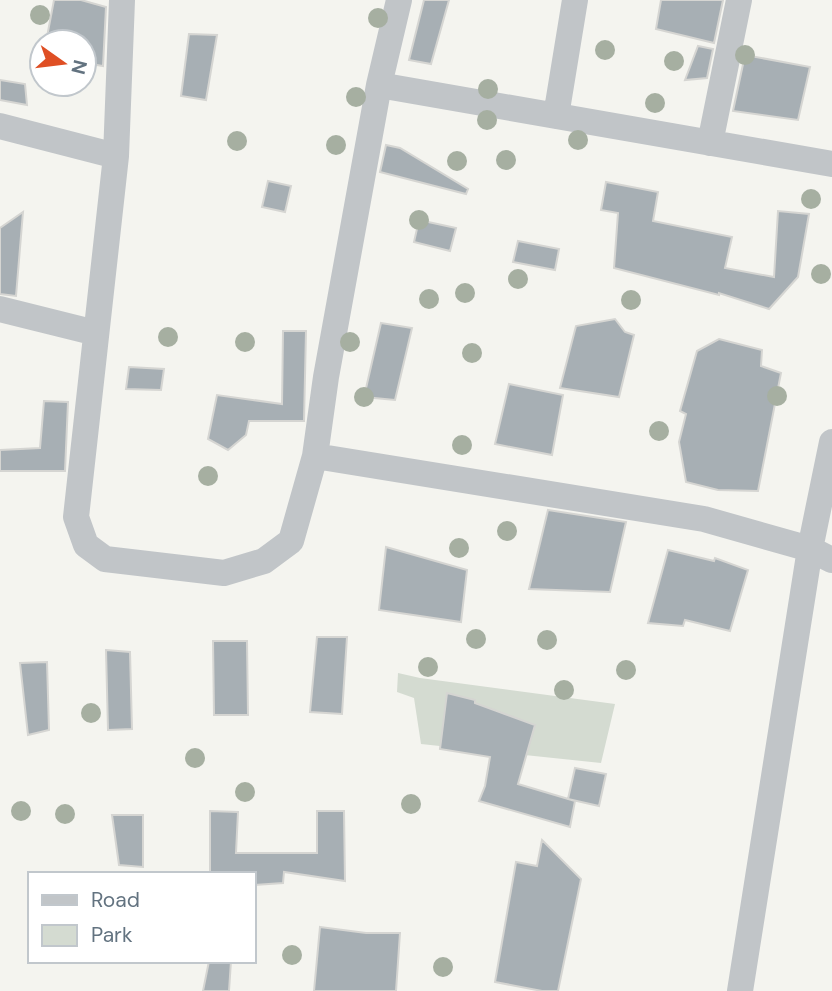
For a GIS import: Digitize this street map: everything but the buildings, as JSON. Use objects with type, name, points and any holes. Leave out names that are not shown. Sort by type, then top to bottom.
[{"type":"street","points":[[122,0],[116,156],[76,517],[86,545],[105,559],[224,573],[264,561],[291,541],[315,456],[326,377],[379,85],[399,0]]},
{"type":"street","points":[[556,116],[575,0]]},
{"type":"street","points":[[710,143],[739,0]]},
{"type":"street","points":[[379,85],[832,164]]},
{"type":"street","points":[[0,126],[116,156]]},
{"type":"street","points":[[0,309],[96,333]]},
{"type":"street","points":[[740,991],[821,554],[832,442]]},
{"type":"street","points":[[315,456],[704,519],[821,554]]},
{"type":"green space","points":[[398,673],[615,704],[601,763],[421,744],[414,698],[397,692]]}]
